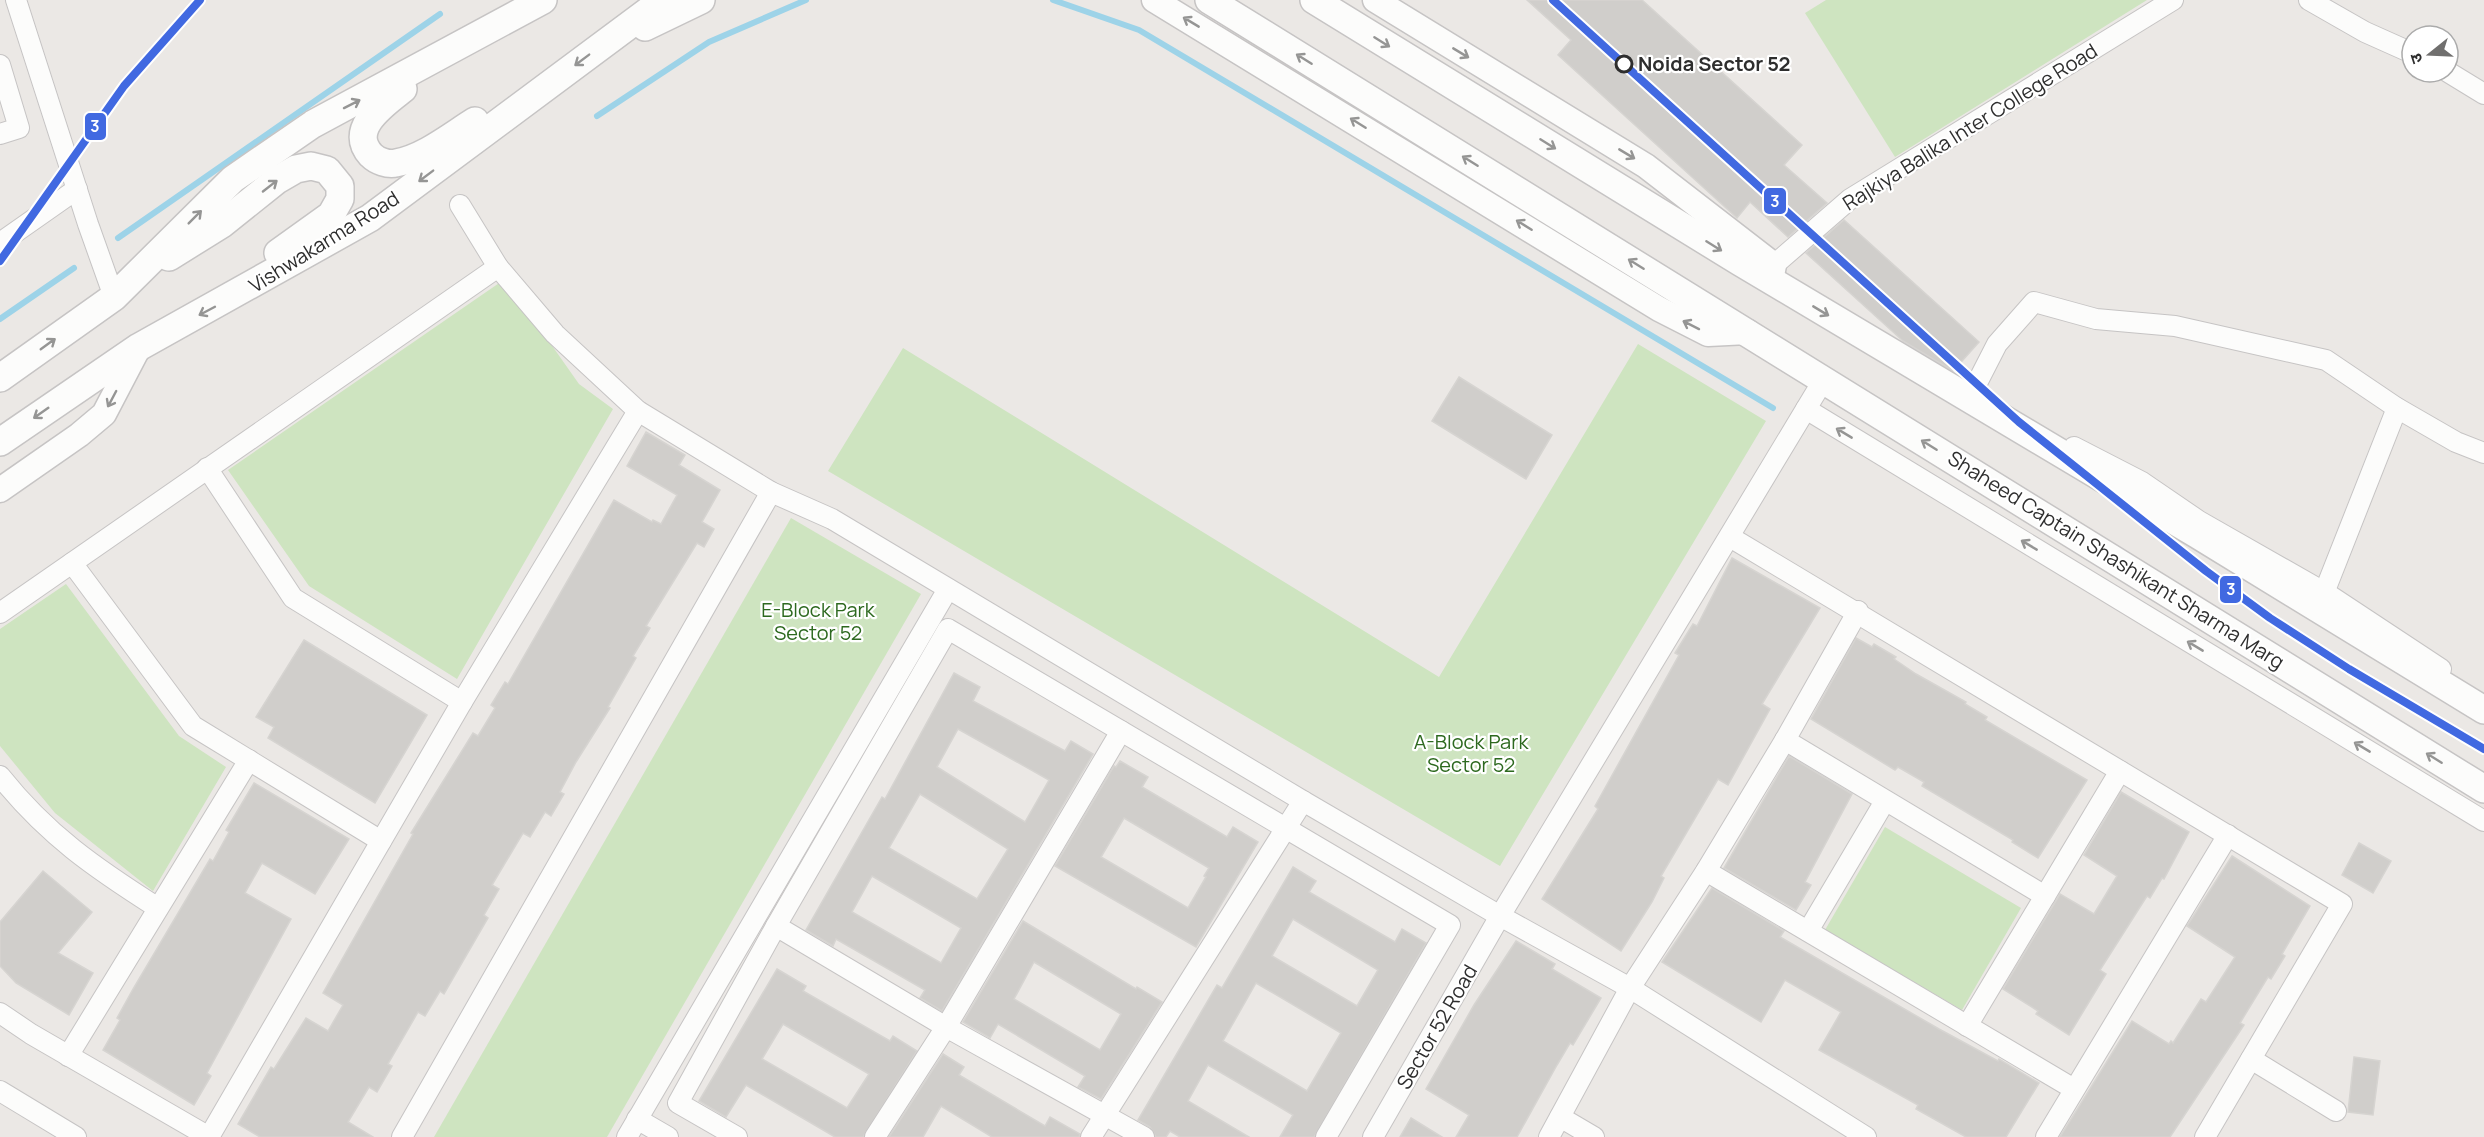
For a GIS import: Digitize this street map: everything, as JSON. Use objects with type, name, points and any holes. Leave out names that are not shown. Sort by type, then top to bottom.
[{"type":"main road","points":[[0,378],[114,297],[233,179],[313,124],[425,66],[543,0]]},
{"type":"main road","name":"Vishwakarma Road","points":[[0,442],[139,347],[237,295],[370,218],[663,0]]},
{"type":"main road","points":[[617,34],[644,28],[701,0]]},
{"type":"main road","name":"Shaheed Captain Shashikant Sharma Marg","points":[[1209,0],[2484,789]]},
{"type":"main road","points":[[1314,0],[1975,395],[2484,710]]},
{"type":"main road","points":[[425,66],[368,121],[363,136],[368,151],[376,160],[394,164],[413,158],[485,115],[538,92]]},
{"type":"main road","points":[[134,278],[222,224],[277,180],[296,169],[311,166],[327,170],[340,186],[340,199],[331,215],[277,254],[237,295]]},
{"type":"street","points":[[16,0],[114,297]]},
{"type":"street","points":[[1154,0],[1659,309],[1708,334],[1748,333]]},
{"type":"street","points":[[1375,0],[1646,166],[1773,273]]},
{"type":"street","name":"Rajkiya Balika Inter College Road","points":[[1773,273],[1850,199],[2173,0]]},
{"type":"street","points":[[2309,0],[2365,32],[2400,48]]},
{"type":"street","points":[[0,65],[19,128],[0,134]]},
{"type":"street","points":[[2460,79],[2484,94]]},
{"type":"street","points":[[0,243],[77,189]]},
{"type":"street","points":[[460,205],[498,267],[555,334],[638,411],[771,492],[832,519],[1303,801],[1500,916],[1630,988],[1866,1137]]},
{"type":"street","points":[[0,613],[498,267]]},
{"type":"street","points":[[2484,453],[2456,442],[2397,408],[2326,360],[2175,326],[2096,319],[2034,302],[1997,344],[1975,395],[2142,482],[2199,521],[2324,593],[2484,699]]},
{"type":"street","points":[[0,490],[79,435],[104,414],[139,347]]},
{"type":"street","name":"Sector 52 Road","points":[[1373,1137],[1500,916],[1824,379]]},
{"type":"street","points":[[2324,593],[2397,408]]},
{"type":"street","points":[[1806,409],[2484,821]]},
{"type":"street","points":[[0,1013],[68,1056],[209,1137],[462,702],[638,411]]},
{"type":"street","points":[[207,468],[293,598],[462,702]]},
{"type":"street","points":[[402,1137],[771,492]]},
{"type":"street","points":[[1730,537],[1858,611],[2342,904],[2205,1137]]},
{"type":"street","points":[[72,563],[193,726],[381,841]]},
{"type":"street","points":[[627,1137],[948,589]]},
{"type":"street","points":[[1548,1137],[1630,988],[1706,871],[1785,740],[1858,611]]},
{"type":"street","points":[[737,1137],[678,1103],[776,926],[948,629],[1450,925],[1326,1137]]},
{"type":"street","points":[[875,1137],[946,1027],[1120,731]]},
{"type":"street","points":[[1785,740],[2045,896]]},
{"type":"street","points":[[68,1056],[249,760]]},
{"type":"street","points":[[1967,1026],[2120,771]]},
{"type":"street","points":[[0,776],[26,808],[90,864],[158,908]]},
{"type":"street","points":[[1091,1137],[1303,801]]},
{"type":"street","points":[[1808,932],[1885,801]]},
{"type":"street","points":[[2046,1137],[2228,835]]},
{"type":"street","points":[[1706,871],[2074,1089]]},
{"type":"street","points":[[776,926],[946,1027],[1144,1137]]},
{"type":"street","points":[[2251,1059],[2336,1111]]},
{"type":"street","points":[[0,1091],[76,1137]]},
{"type":"street","points":[[1560,1117],[1594,1137]]},
{"type":"street","points":[[637,1119],[668,1137]]},
{"type":"green space","points":[[1826,0],[2147,0],[1895,157],[1805,13]]},
{"type":"green space","points":[[505,279],[579,384],[613,409],[457,679],[309,586],[228,470]]},
{"type":"green space","name":"A-Block Park Sector 52","points":[[1638,344],[1766,421],[1500,866],[828,471],[903,348],[1439,677]]},
{"type":"green space","name":"E-Block Park Sector 52","points":[[791,518],[921,594],[607,1137],[434,1137]]},
{"type":"green space","points":[[66,584],[179,736],[226,767],[153,891],[55,813],[0,746],[0,629]]},
{"type":"green space","points":[[1885,827],[2021,908],[1962,1010],[1825,930]]},
{"type":"building","name":"Noida Sector 52","points":[[1527,0],[1642,0],[1802,145],[1784,165],[1827,203],[1788,237],[1750,202],[1737,218],[1558,55],[1571,40]]},
{"type":"building","points":[[1844,220],[1979,342],[1953,371],[1903,341],[1806,253]]},
{"type":"building","points":[[1459,377],[1552,435],[1526,479],[1432,421]]},
{"type":"building","points":[[646,432],[685,455],[679,465],[720,490],[702,522],[714,529],[704,547],[697,543],[646,626],[650,628],[633,656],[636,658],[608,707],[610,708],[576,762],[560,792],[564,794],[551,816],[545,812],[530,837],[523,833],[492,885],[499,889],[484,915],[488,918],[444,994],[440,991],[425,1016],[418,1012],[388,1064],[392,1066],[377,1092],[369,1087],[348,1122],[373,1137],[260,1137],[238,1124],[271,1067],[274,1069],[306,1018],[328,1031],[343,1005],[323,993],[413,834],[411,833],[473,733],[478,736],[495,708],[491,705],[505,682],[508,684],[614,500],[652,522],[653,520],[661,524],[677,495],[627,466]]},
{"type":"building","points":[[1732,558],[1820,608],[1762,704],[1770,709],[1728,785],[1718,779],[1661,876],[1664,878],[1652,902],[1621,951],[1542,899],[1598,809],[1595,806],[1679,655],[1675,653],[1693,624],[1697,626]]},
{"type":"building","points":[[1856,638],[1872,647],[1874,644],[1896,657],[1894,659],[1916,674],[1966,702],[1965,704],[1987,717],[1985,720],[2087,780],[2038,858],[2012,842],[2013,840],[1922,786],[1924,782],[1898,767],[1895,770],[1811,719]]},
{"type":"building","points":[[304,640],[427,715],[375,803],[268,738],[274,727],[256,717]]},
{"type":"building","points":[[954,673],[980,687],[973,701],[1065,751],[1071,741],[1093,754],[942,1011],[920,998],[925,990],[836,939],[833,946],[806,930],[882,797],[885,799]],"holes":[[[958,729],[1049,780],[1025,822],[937,767]],[[920,794],[1008,849],[977,899],[889,848]],[[872,876],[961,928],[941,963],[852,912]]]},
{"type":"building","points":[[1789,756],[1852,794],[1805,882],[1811,885],[1796,910],[1724,868]]},
{"type":"building","points":[[1120,761],[1148,777],[1142,787],[1227,837],[1233,827],[1258,842],[1196,947],[1055,866],[1114,766],[1116,767]],"holes":[[[1124,818],[1209,868],[1188,908],[1101,857]]]},
{"type":"building","points":[[254,783],[349,839],[315,894],[262,863],[245,893],[291,919],[207,1073],[211,1076],[194,1105],[103,1050],[120,1020],[117,1018],[133,989],[210,859],[213,861],[229,832],[226,830]]},
{"type":"building","points":[[2121,792],[2189,832],[2164,879],[2162,878],[2150,898],[2147,896],[2100,970],[2106,974],[2069,1035],[2036,1014],[2038,1011],[2003,989],[2060,894],[2094,914],[2117,876],[2084,855]]},
{"type":"building","points":[[2359,843],[2391,861],[2373,893],[2342,875]]},
{"type":"building","points":[[2232,856],[2310,906],[2282,954],[2285,956],[2271,979],[2268,977],[2240,1023],[2244,1025],[2170,1137],[2060,1137],[2132,1021],[2169,1044],[2171,1041],[2173,1043],[2201,999],[2206,1002],[2235,957],[2187,926]]},
{"type":"building","points":[[1293,867],[1316,881],[1309,892],[1395,942],[1402,929],[1426,943],[1314,1137],[1280,1137],[1293,1115],[1208,1065],[1188,1101],[1249,1137],[1180,1137],[1170,1131],[1166,1137],[1156,1137],[1150,1127],[1138,1120],[1217,985],[1222,988]],"holes":[[[1293,919],[1378,970],[1357,1006],[1272,956]],[[1256,983],[1341,1033],[1307,1091],[1223,1041]]]},
{"type":"building","points":[[43,871],[92,912],[58,953],[93,973],[69,1015],[16,983],[0,966],[0,922]]},
{"type":"building","points":[[1712,888],[1784,931],[1780,937],[1939,1029],[1998,1061],[1999,1059],[2039,1083],[2006,1137],[1966,1137],[1916,1109],[1918,1105],[1819,1050],[1841,1012],[1785,980],[1761,1022],[1662,962]]},
{"type":"building","points":[[1023,921],[1136,989],[1137,987],[1162,1002],[1101,1099],[1078,1087],[1085,1076],[998,1024],[990,1038],[963,1022]],"holes":[[[1034,962],[1121,1014],[1100,1050],[1014,999]]]},
{"type":"building","points":[[1516,941],[1555,964],[1552,969],[1601,998],[1573,1045],[1570,1043],[1517,1137],[1456,1137],[1469,1115],[1426,1089],[1474,1005]]},
{"type":"building","points":[[777,969],[806,986],[803,991],[890,1041],[893,1036],[917,1051],[863,1137],[835,1137],[746,1085],[726,1117],[699,1101]],"holes":[[[783,1024],[869,1074],[847,1108],[762,1059]]]},
{"type":"building","points":[[943,1054],[964,1067],[959,1075],[1045,1126],[1050,1117],[1080,1134],[1079,1137],[992,1137],[941,1106],[923,1137],[889,1137]]},
{"type":"building","points":[[2354,1057],[2380,1061],[2373,1115],[2348,1112]]},
{"type":"building","points":[[1411,1118],[1442,1137],[1400,1137]]},
{"type":"waterway","points":[[597,116],[709,42],[806,0]]},
{"type":"waterway","points":[[1053,0],[1139,30],[1773,408]]},
{"type":"waterway","points":[[118,238],[440,14]]},
{"type":"waterway","points":[[0,319],[74,268]]},
{"type":"transit line","name":"3","points":[[0,261],[124,86],[200,0]]},
{"type":"transit line","name":"3","points":[[1553,0],[2019,422],[2206,571],[2270,618],[2349,669],[2484,749]]},
{"type":"place","name":"Noida Sector 52","points":[[1624,64]]}]
